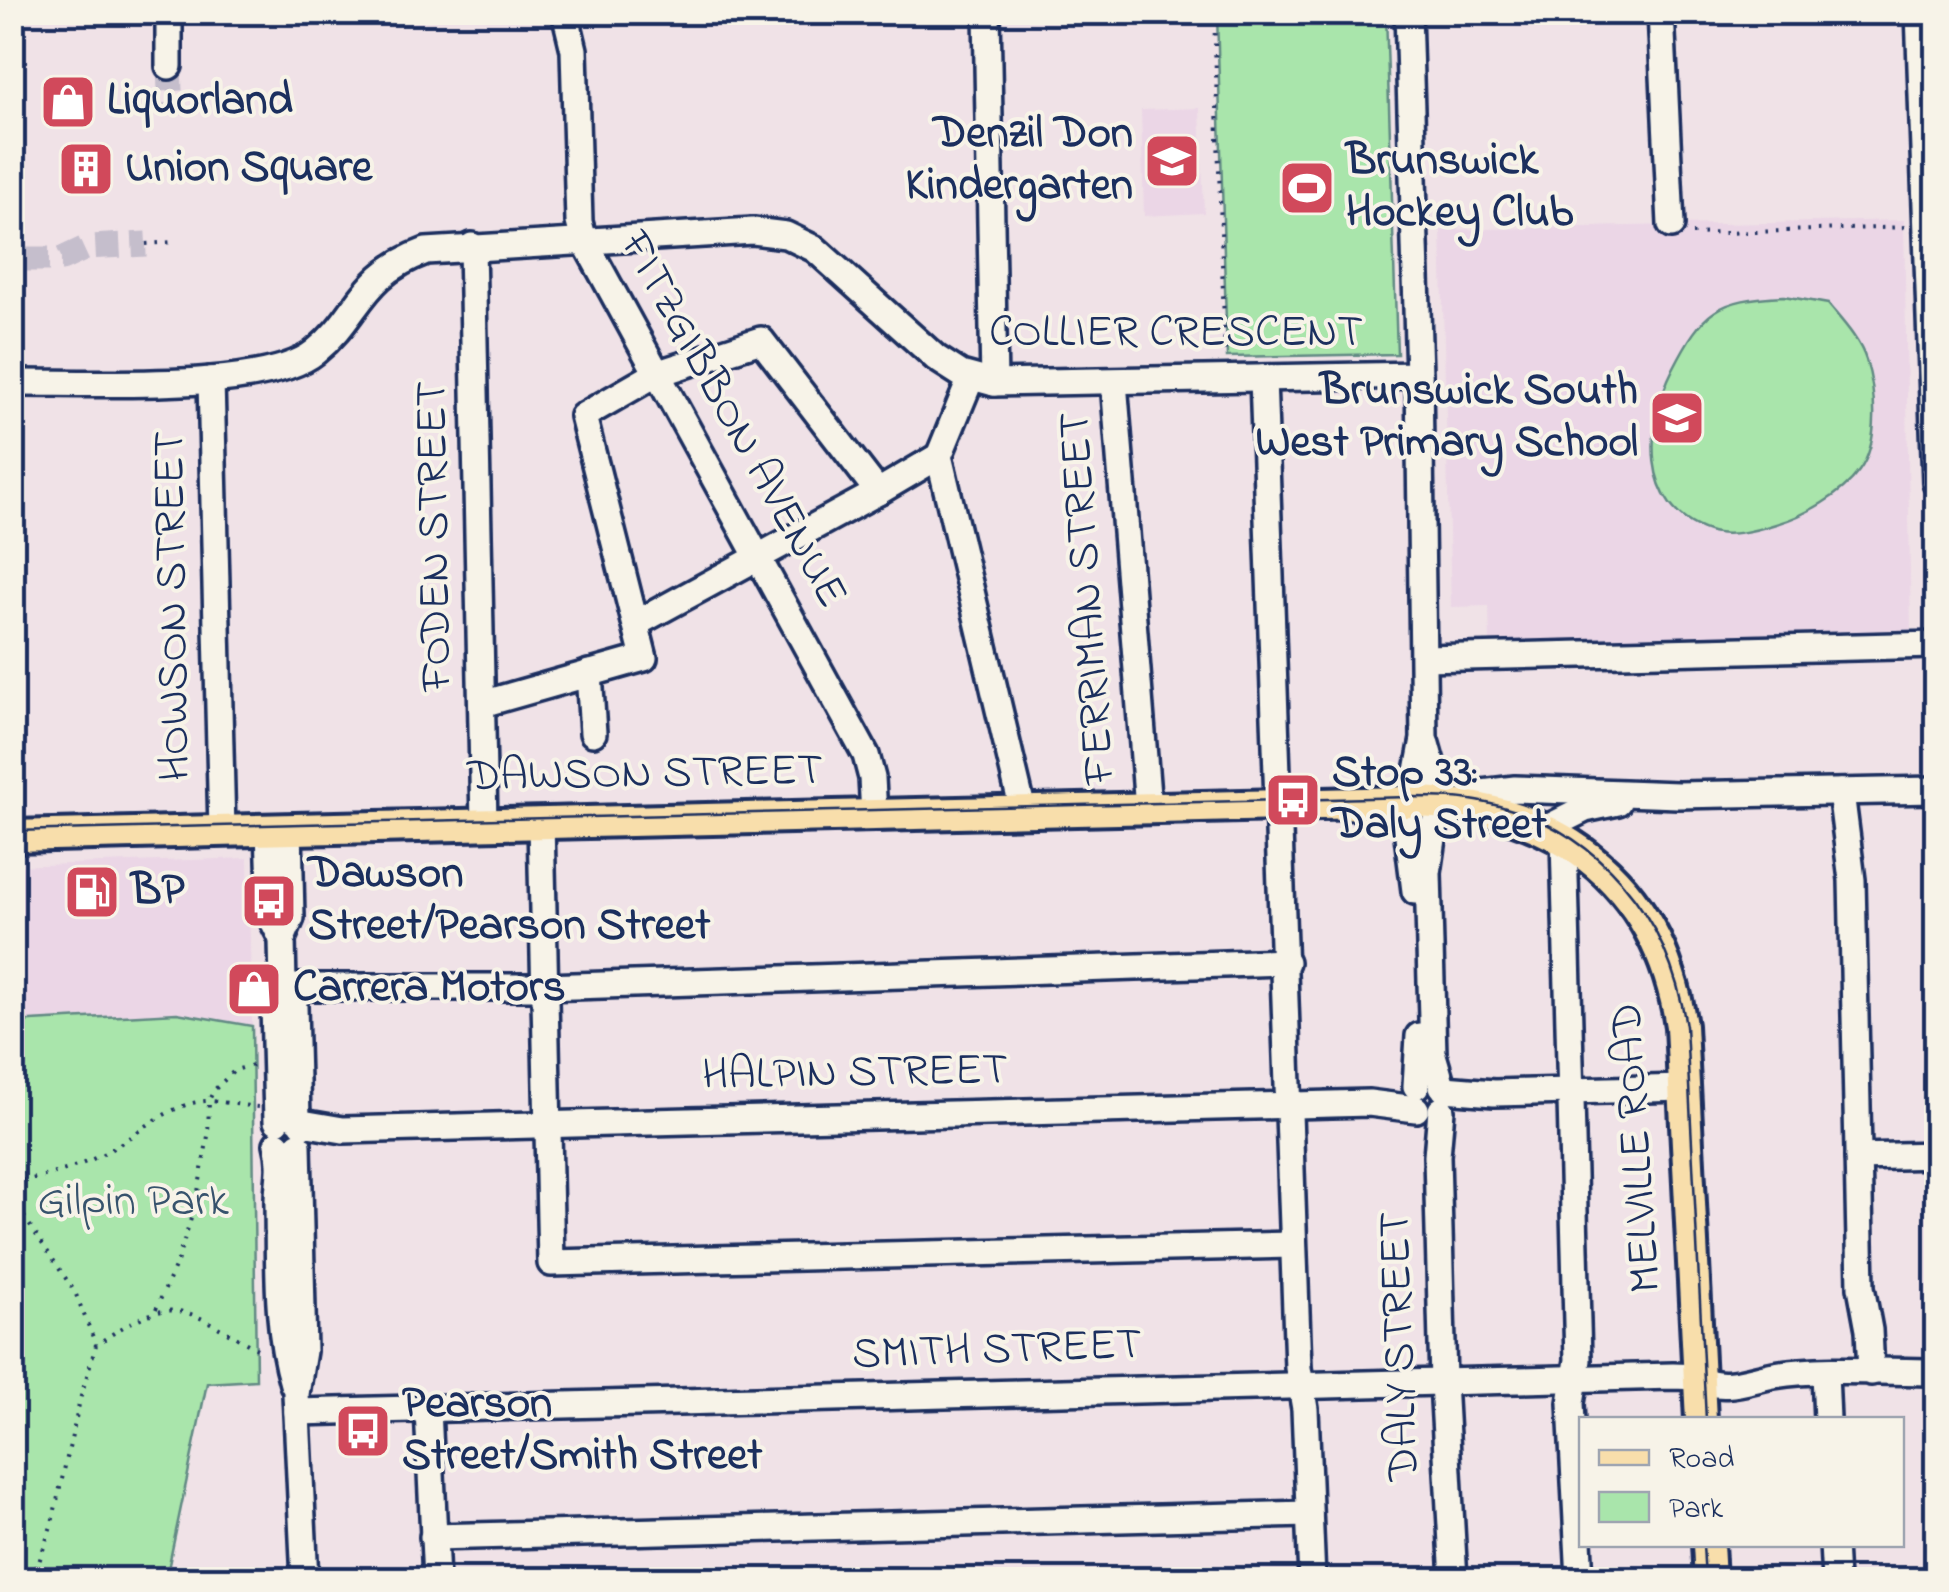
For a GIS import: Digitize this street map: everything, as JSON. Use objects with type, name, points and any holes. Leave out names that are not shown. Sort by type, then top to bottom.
[{"type":"main road","name":"DAWSON STREET","points":[[12,836],[1396,802]]},
{"type":"main road","points":[[1396,802],[1455,802]]},
{"type":"main road","name":"MELVILLE ROAD","points":[[1455,802],[1518,817],[1555,834],[1618,886],[1649,925],[1677,998],[1701,1417]]},
{"type":"main road","points":[[1708,1547],[1710,1580]]},
{"type":"street","points":[[169,12],[169,66]]},
{"type":"street","name":"FITZGIBBON AVENUE","points":[[566,12],[574,50],[579,222],[584,240],[866,756],[884,814]]},
{"type":"street","name":"FITZGIBBON AVENUE","points":[[574,50],[580,12]]},
{"type":"street","points":[[637,623],[939,456],[983,380],[987,12]]},
{"type":"street","points":[[1396,802],[1415,787],[1424,739],[1419,375],[1408,12]]},
{"type":"street","points":[[1662,12],[1675,229]]},
{"type":"street","points":[[1919,12],[1929,94],[1936,483]]},
{"type":"street","name":"COLLIER CRESCENT","points":[[12,383],[245,378],[294,365],[332,335],[385,271],[426,251],[754,231],[786,235],[815,249],[936,358],[983,380],[1114,382],[1419,375]]},
{"type":"street","name":"FODEN STREET","points":[[472,246],[484,824]]},
{"type":"street","points":[[482,704],[644,658],[583,416],[656,374],[762,340],[878,492]]},
{"type":"street","points":[[1263,378],[1298,1368],[1312,1580]]},
{"type":"street","name":"HOWSON STREET","points":[[211,380],[222,831]]},
{"type":"street","name":"FERRIMAN STREET","points":[[1114,382],[1148,808]]},
{"type":"street","points":[[939,456],[1024,811]]},
{"type":"street","points":[[1424,658],[1936,645]]},
{"type":"street","points":[[589,673],[593,733]]},
{"type":"street","points":[[1424,739],[1435,776],[1455,802],[1482,793],[1514,790],[1678,795],[1936,790]]},
{"type":"street","points":[[1850,792],[1862,1287],[1855,1327],[1863,1372]]},
{"type":"street","points":[[1580,1580],[1571,1403],[1578,1360],[1571,1091],[1555,834],[1586,808],[1678,795]]},
{"type":"street","name":"DALY STREET","points":[[1396,802],[1411,842],[1419,1021],[1430,1098]]},
{"type":"street","name":"DALY STREET","points":[[1441,1580],[1428,872],[1436,818],[1455,802]]},
{"type":"street","points":[[541,823],[551,1262],[1294,1245]]},
{"type":"street","points":[[279,829],[272,919],[282,938],[283,988],[294,1006],[288,1128],[303,1350],[297,1402],[305,1580]]},
{"type":"street","points":[[283,988],[544,987],[1286,962]]},
{"type":"street","name":"HALPIN STREET","points":[[288,1128],[343,1130],[1369,1103],[1494,1093],[1685,1088]]},
{"type":"street","points":[[1858,1158],[1936,1155]]},
{"type":"street","name":"SMITH STREET","points":[[297,1402],[428,1409],[1574,1379],[1699,1377],[1722,1384],[1777,1375],[1936,1372]]},
{"type":"street","points":[[1825,1373],[1827,1417]]},
{"type":"street","name":"DALY STREET","points":[[1437,1382],[1454,1580]]},
{"type":"street","points":[[428,1409],[436,1580]]},
{"type":"street","points":[[434,1537],[1309,1514]]},
{"type":"street","points":[[1833,1547],[1835,1580]]},
{"type":"path","points":[[1214,12],[1226,360]]},
{"type":"path","points":[[1675,229],[1908,227]]},
{"type":"path","points":[[146,244],[174,242]]},
{"type":"path","points":[[12,258],[24,259]]},
{"type":"path","points":[[18,1580],[38,1564],[52,1523],[80,1396],[96,1345],[156,1309],[176,1264],[196,1203],[208,1136],[208,1100],[235,1070],[260,1063]]},
{"type":"path","points":[[12,1182],[47,1177],[102,1155],[149,1125],[190,1104],[208,1100],[288,1128]]},
{"type":"path","points":[[12,1199],[75,1292],[96,1345]]},
{"type":"path","points":[[156,1309],[196,1315],[268,1355]]},
{"type":"path","points":[[38,1564],[43,1580]]},
{"type":"shaded area","name":"Denzil Don Kindergarten","points":[[1200,108],[1204,213],[1144,216],[1141,110]]},
{"type":"shaded area","name":"Brunswick South West Primary School","points":[[1904,220],[1911,632],[1490,643],[1489,606],[1451,607],[1441,230]]},
{"type":"shaded area","points":[[248,858],[252,1026],[177,1013],[13,1022],[13,866]]},
{"type":"green space","name":"Brunswick Hockey Club","points":[[1217,13],[1386,13],[1397,354],[1227,357]]},
{"type":"green space","points":[[1784,296],[1828,304],[1860,345],[1874,402],[1873,432],[1866,460],[1852,480],[1810,510],[1752,531],[1709,531],[1686,520],[1659,484],[1654,437],[1664,390],[1694,333],[1715,312],[1743,300]]},
{"type":"green space","name":"Gilpin Park","points":[[177,1013],[252,1026],[256,1380],[207,1383],[166,1579],[13,1579],[13,1022]]},
{"type":"tunnel","points":[[169,66],[171,115]]},
{"type":"tunnel","points":[[24,259],[62,259],[88,247],[146,244]]},
{"type":"tram line","points":[[12,831],[1410,797],[1468,800],[1527,815],[1563,833],[1622,883],[1645,914],[1677,986],[1686,1026],[1706,1417]]},
{"type":"tram line","points":[[1703,1547],[1705,1580]]},
{"type":"place","name":"Liquorland","points":[[68,102]]},
{"type":"place","name":"Denzil Don Kindergarten","points":[[1172,161]]},
{"type":"place","name":"Union Square","points":[[86,169]]},
{"type":"place","name":"Brunswick Hockey Club","points":[[1307,188]]},
{"type":"place","name":"Brunswick South West Primary School","points":[[1677,418]]},
{"type":"place","name":"Stop 33: Daly Street","points":[[1293,800]]},
{"type":"place","name":"BP","points":[[92,892]]},
{"type":"place","name":"Dawson Street/Pearson Street","points":[[269,901]]},
{"type":"place","name":"Carrera Motors","points":[[254,989]]},
{"type":"place","name":"Pearson Street/Smith Street","points":[[363,1431]]}]
